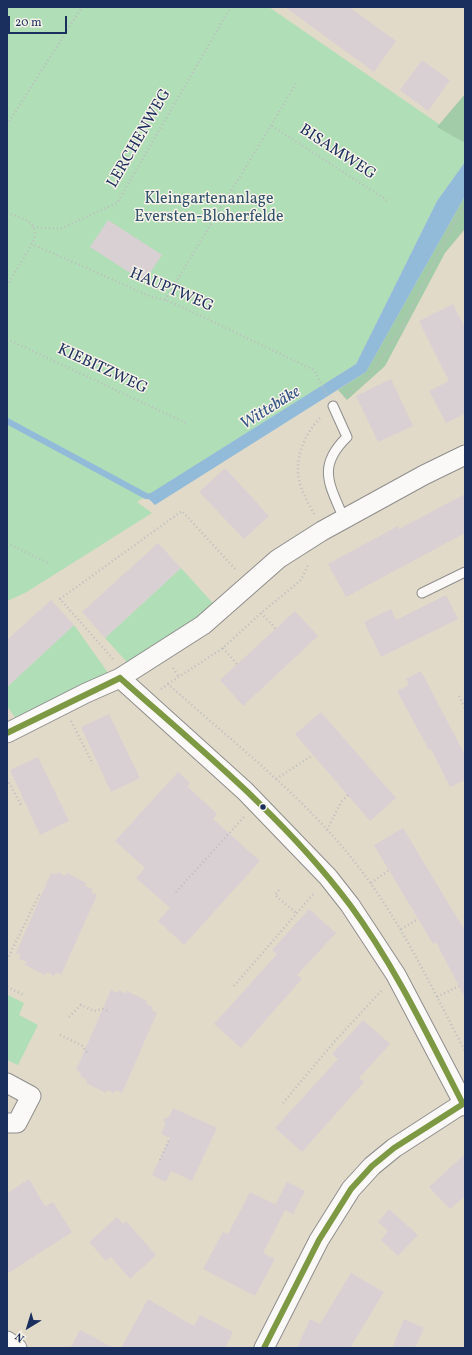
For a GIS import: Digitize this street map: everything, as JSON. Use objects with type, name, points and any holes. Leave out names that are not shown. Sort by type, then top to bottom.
[{"type":"street","points":[[7,733],[63,704],[124,676],[204,625],[278,559],[322,531],[424,475],[465,455]]},
{"type":"street","points":[[124,676],[257,803],[328,877],[350,905],[396,975],[464,1104],[394,1148],[372,1166],[351,1189],[319,1240],[264,1348]]},
{"type":"street","points":[[7,1083],[31,1096],[17,1123],[7,1123]]},
{"type":"street","points":[[7,1341],[17,1348]]},
{"type":"lane","points":[[331,402],[347,437],[335,449],[330,460],[328,473],[331,488],[344,519]]},
{"type":"lane","points":[[422,593],[465,572]]},
{"type":"path","points":[[7,125],[82,7]]},
{"type":"path","name":"LERCHENWEG","points":[[33,227],[60,229],[117,203],[229,10]]},
{"type":"path","points":[[165,300],[272,126],[296,84]]},
{"type":"path","name":"BISAMWEG","points":[[272,126],[388,201]]},
{"type":"path","points":[[322,531],[299,481],[297,462],[305,442],[315,423],[331,402],[369,377],[397,335],[455,221],[465,206]]},
{"type":"path","points":[[7,213],[26,219],[33,227],[36,236],[7,286]]},
{"type":"path","name":"HAUPTWEG","points":[[32,244],[152,297],[165,300],[314,370],[331,402]]},
{"type":"path","name":"KIEBITZWEG","points":[[7,339],[186,423]]},
{"type":"path","points":[[124,676],[60,600],[182,511],[249,584]]},
{"type":"path","points":[[7,543],[48,562]]},
{"type":"path","points":[[168,684],[223,648],[261,612],[302,580],[310,559]]},
{"type":"path","points":[[261,612],[276,628]]},
{"type":"path","points":[[223,648],[238,664]]},
{"type":"path","points":[[459,696],[465,708]]},
{"type":"path","points":[[63,704],[93,764]]},
{"type":"path","points":[[276,779],[313,755]]},
{"type":"path","points":[[7,779],[21,805]]},
{"type":"path","points":[[327,830],[341,802],[348,795]]},
{"type":"path","points":[[176,892],[257,803]]},
{"type":"path","points":[[371,883],[389,870]]},
{"type":"path","points":[[234,986],[328,877]]},
{"type":"path","points":[[279,890],[275,895],[296,913]]},
{"type":"path","points":[[7,960],[40,893]]},
{"type":"path","points":[[401,929],[418,919]]},
{"type":"path","points":[[283,1103],[334,1042],[396,975]]},
{"type":"path","points":[[437,997],[459,986]]},
{"type":"path","points":[[7,987],[24,995]]},
{"type":"path","points":[[69,1017],[81,1005],[94,1011],[103,1009],[108,1011]]},
{"type":"path","points":[[60,1034],[83,1046],[85,1051],[90,1053]]},
{"type":"path","points":[[160,1160],[169,1140]]},
{"type":"green space","name":"Kleingartenanlage Eversten-Bloherfelde","points":[[7,7],[269,7],[465,142],[465,162],[437,201],[356,364],[137,502],[152,513],[25,593],[7,601]]},
{"type":"green space","points":[[465,94],[465,143],[437,127]]},
{"type":"green space","points":[[465,196],[465,229],[445,253],[385,366],[347,400],[338,390],[366,372]]},
{"type":"green space","points":[[181,568],[220,611],[134,670],[105,638]]},
{"type":"green space","points":[[74,625],[114,681],[21,726],[7,706],[7,687]]},
{"type":"green space","points":[[8,995],[24,1003],[19,1015],[38,1025],[18,1065],[7,1060]]},
{"type":"water","name":"Wittebäke","points":[[465,162],[465,196],[366,372],[155,505],[146,496],[356,364],[437,201]]},
{"type":"building","points":[[285,7],[349,7],[396,41],[374,72]]},
{"type":"building","points":[[422,60],[450,80],[428,111],[400,90]]},
{"type":"building","points":[[108,220],[162,255],[144,282],[90,247]]},
{"type":"building","points":[[453,304],[465,328],[465,414],[446,423],[429,391],[449,381],[419,321]]},
{"type":"building","points":[[391,379],[413,426],[378,442],[356,396]]},
{"type":"building","points":[[225,468],[269,516],[244,539],[199,492]]},
{"type":"building","points":[[465,494],[465,533],[346,597],[328,564],[398,526],[399,529]]},
{"type":"building","points":[[158,543],[181,568],[105,638],[82,612]]},
{"type":"building","points":[[446,595],[458,619],[381,657],[364,622],[391,609],[396,620]]},
{"type":"building","points":[[51,600],[74,625],[7,687],[7,640]]},
{"type":"building","points":[[295,611],[318,636],[243,706],[220,680]]},
{"type":"building","points":[[421,671],[465,755],[465,780],[450,787],[431,749],[429,750],[397,691],[409,685],[406,679]]},
{"type":"building","points":[[321,712],[396,798],[370,821],[295,734]]},
{"type":"building","points":[[109,714],[140,778],[111,792],[81,727]]},
{"type":"building","points":[[38,757],[69,821],[40,835],[10,770]]},
{"type":"building","points":[[178,772],[190,783],[187,786],[217,814],[213,819],[260,861],[184,945],[158,921],[170,908],[136,878],[145,868],[115,841]]},
{"type":"building","points":[[403,828],[465,931],[465,998],[436,942],[433,944],[374,845]]},
{"type":"building","points":[[58,872],[65,876],[67,873],[86,883],[85,886],[93,889],[91,892],[97,895],[61,975],[56,972],[54,976],[47,972],[45,975],[25,965],[27,962],[19,959],[21,955],[16,953],[51,873],[57,875]]},
{"type":"building","points":[[309,909],[336,933],[297,975],[302,979],[241,1048],[214,1024],[277,954],[272,950]]},
{"type":"building","points":[[111,990],[117,993],[119,990],[126,994],[127,991],[147,1001],[145,1003],[153,1007],[152,1010],[157,1013],[122,1093],[116,1090],[114,1093],[107,1090],[106,1093],[86,1083],[87,1080],[80,1076],[81,1073],[76,1070]]},
{"type":"building","points":[[363,1020],[390,1044],[359,1078],[364,1082],[302,1152],[275,1128],[338,1059],[332,1054]]},
{"type":"building","points":[[173,1108],[217,1128],[192,1181],[171,1171],[166,1182],[152,1175],[170,1138],[161,1134],[165,1124],[164,1119],[169,1117]]},
{"type":"building","points":[[465,1154],[465,1196],[450,1209],[429,1187]]},
{"type":"building","points":[[29,1179],[45,1206],[53,1202],[72,1232],[7,1274],[7,1193]]},
{"type":"building","points":[[287,1182],[305,1191],[293,1214],[285,1210],[263,1253],[275,1259],[255,1296],[203,1269],[223,1232],[228,1234],[250,1192],[275,1204]]},
{"type":"building","points":[[389,1209],[418,1235],[398,1256],[381,1240],[388,1231],[378,1222]]},
{"type":"building","points":[[117,1217],[123,1224],[126,1221],[156,1255],[130,1279],[111,1257],[106,1261],[89,1242]]},
{"type":"building","points":[[351,1273],[384,1292],[350,1348],[297,1348],[310,1319],[320,1324]]},
{"type":"building","points":[[148,1299],[194,1326],[200,1315],[233,1332],[225,1348],[121,1348]]},
{"type":"building","points":[[404,1319],[424,1328],[415,1348],[392,1348]]},
{"type":"building","points":[[80,1330],[114,1348],[70,1348]]},
{"type":"waterway","name":"Wittebäke","points":[[7,421],[146,496],[154,497]]},
{"type":"transit line","points":[[120,678],[241,786],[270,814],[325,873],[350,905],[382,952],[424,1027],[463,1104]]},
{"type":"transit line","points":[[7,733],[120,678]]},
{"type":"transit line","points":[[264,1348],[319,1240],[351,1189],[372,1166],[394,1148],[463,1104]]}]
